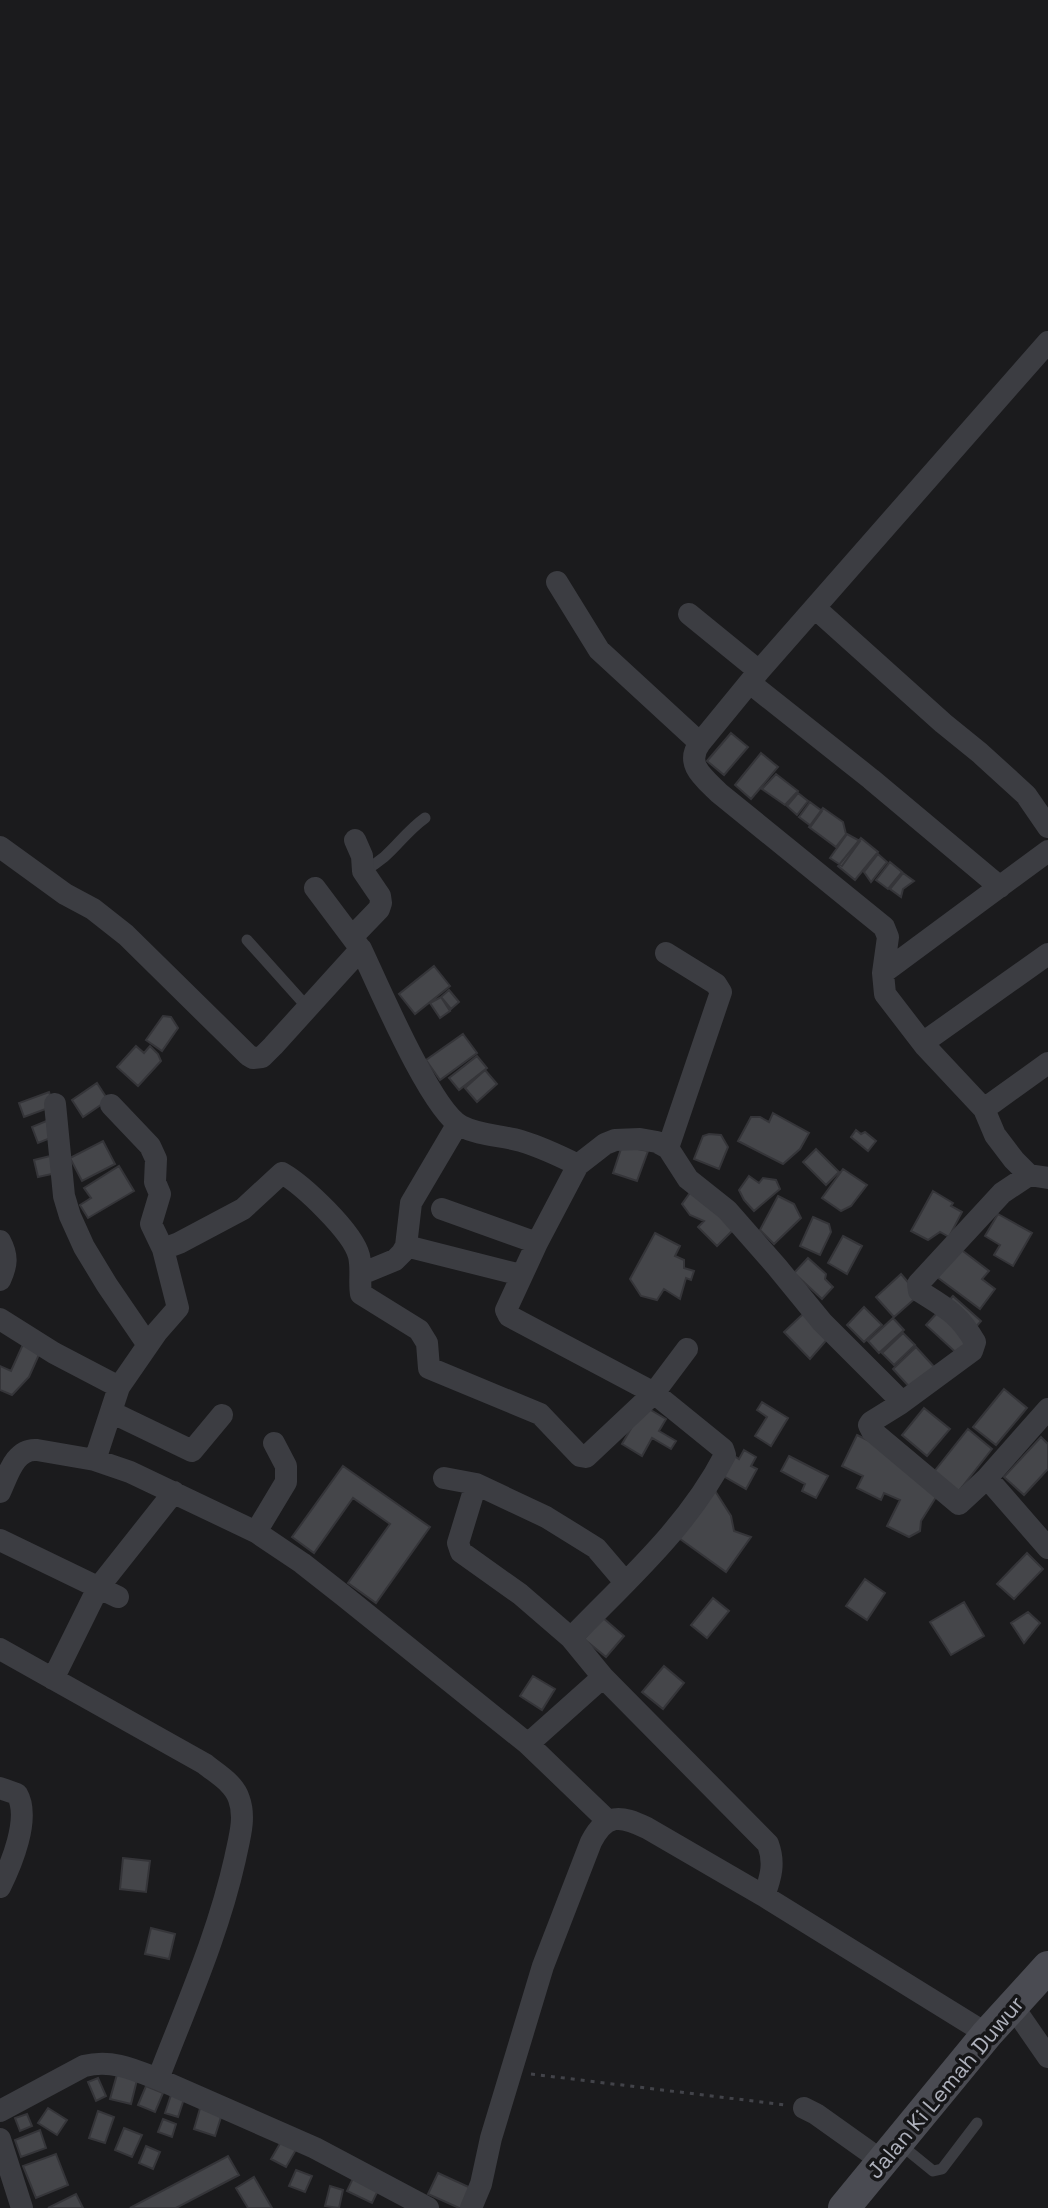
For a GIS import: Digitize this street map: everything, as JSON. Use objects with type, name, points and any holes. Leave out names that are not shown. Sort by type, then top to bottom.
[{"type":"main road","name":"Jalan Ki Lemah Duwur","points":[[844,2208],[987,2034],[1048,1967]]},
{"type":"street","points":[[1048,342],[754,677],[695,749],[693,759],[697,771],[719,793],[884,927],[888,937],[883,973],[885,994],[925,1046],[984,1109],[995,1135],[1032,1180],[923,1278],[917,1288],[956,1315],[970,1333],[975,1347],[871,1422],[872,1431],[959,1504],[987,1478],[1048,1409]]},
{"type":"street","points":[[557,582],[599,650],[700,743]]},
{"type":"street","points":[[815,608],[1026,795],[1048,827]]},
{"type":"street","points":[[689,614],[754,677],[1000,887]]},
{"type":"street","points":[[0,847],[65,894],[93,909],[126,935],[253,1058],[262,1057],[308,1008],[379,909],[380,896],[363,871],[362,856],[355,840]]},
{"type":"street","points":[[883,973],[1048,851]]},
{"type":"street","points":[[315,888],[357,943],[409,1052],[457,1125],[477,1133],[518,1140],[546,1149],[578,1165]]},
{"type":"street","points":[[666,953],[716,984],[721,992],[668,1148]]},
{"type":"street","points":[[924,1042],[1048,954]]},
{"type":"street","points":[[984,1109],[1048,1063]]},
{"type":"street","points":[[55,1104],[64,1196],[70,1216],[92,1260],[151,1340]]},
{"type":"street","points":[[95,1460],[119,1387],[151,1340],[178,1308],[163,1249],[151,1224],[160,1194],[155,1182],[156,1159],[150,1146],[111,1105]]},
{"type":"street","points":[[361,1274],[395,1260],[406,1246],[411,1203],[457,1125]]},
{"type":"street","points":[[571,1638],[682,1521],[725,1455],[723,1449],[654,1393],[506,1314],[506,1307],[521,1275],[578,1165],[605,1144],[615,1140],[649,1141],[668,1148],[688,1179],[727,1210],[822,1322],[901,1401]]},
{"type":"street","points":[[163,1249],[243,1209],[280,1173],[284,1173],[347,1233],[358,1253],[361,1294],[419,1330],[425,1337],[429,1368],[540,1414],[583,1457],[654,1393],[687,1349]]},
{"type":"street","points":[[442,1209],[537,1243]]},
{"type":"street","points":[[0,1241],[7,1261],[0,1280]]},
{"type":"street","points":[[406,1246],[521,1275]]},
{"type":"street","points":[[0,1319],[54,1353],[119,1387]]},
{"type":"street","points":[[111,1412],[192,1451],[222,1415]]},
{"type":"street","points":[[256,1532],[286,1482],[286,1466],[274,1443]]},
{"type":"street","points":[[0,1492],[18,1458],[26,1450],[37,1450],[95,1460],[130,1472],[256,1532],[312,1571],[528,1744],[607,1820]]},
{"type":"street","points":[[444,1478],[476,1484],[546,1517],[596,1548],[625,1582]]},
{"type":"street","points":[[987,1478],[1048,1548]]},
{"type":"street","points":[[476,1484],[459,1548],[571,1638],[603,1677],[768,1844],[773,1862],[764,1896]]},
{"type":"street","points":[[53,1679],[174,1492]]},
{"type":"street","points":[[0,1540],[108,1592]]},
{"type":"street","points":[[3,1659],[53,1679],[205,1764],[238,1795],[242,1826],[216,1932],[158,2079]]},
{"type":"street","points":[[528,1744],[603,1677]]},
{"type":"street","points":[[0,1788],[17,1794],[22,1805],[18,1842],[0,1887]]},
{"type":"street","points":[[471,2208],[481,2184],[491,2138],[547,1953],[591,1842],[599,1826],[607,1820],[634,1821],[647,1828],[764,1896],[987,2034]]},
{"type":"street","points":[[1012,2005],[1048,2057]]},
{"type":"street","points":[[0,2111],[84,2066],[98,2062],[112,2063],[158,2079],[315,2148],[428,2208]]},
{"type":"street","points":[[804,2108],[889,2151]]},
{"type":"street","points":[[0,2139],[22,2208]]},
{"type":"lane","points":[[363,871],[379,863],[425,818]]},
{"type":"lane","points":[[247,940],[308,1008]]},
{"type":"lane","points":[[889,2151],[938,2171],[977,2123]]},
{"type":"path","points":[[512,2072],[804,2108]]},
{"type":"building","points":[[731,733],[748,747],[724,775],[707,761]]},
{"type":"building","points":[[761,753],[778,767],[751,799],[735,785]]},
{"type":"building","points":[[776,774],[798,791],[785,805],[762,789]]},
{"type":"building","points":[[798,793],[808,801],[797,815],[787,806]]},
{"type":"building","points":[[810,802],[822,811],[811,826],[799,817]]},
{"type":"building","points":[[823,808],[843,822],[846,834],[836,847],[809,827]]},
{"type":"building","points":[[847,834],[860,841],[842,866],[830,858]]},
{"type":"building","points":[[861,838],[878,852],[855,880],[838,866]]},
{"type":"building","points":[[878,854],[887,862],[871,882],[864,872]]},
{"type":"building","points":[[890,862],[902,872],[888,889],[876,880]]},
{"type":"building","points":[[903,873],[914,881],[903,889],[901,897],[890,889]]},
{"type":"building","points":[[434,966],[450,986],[415,1014],[399,994]]},
{"type":"building","points":[[449,990],[459,1002],[451,1009],[441,997]]},
{"type":"building","points":[[441,997],[450,1011],[440,1018],[430,1003]]},
{"type":"building","points":[[163,1016],[171,1017],[178,1028],[162,1051],[146,1040]]},
{"type":"building","points":[[463,1034],[477,1053],[440,1080],[426,1060]]},
{"type":"building","points":[[136,1046],[144,1053],[150,1046],[161,1061],[138,1086],[117,1067]]},
{"type":"building","points":[[477,1056],[487,1068],[459,1090],[449,1078]]},
{"type":"building","points":[[485,1070],[497,1084],[477,1102],[465,1088]]},
{"type":"building","points":[[97,1083],[108,1100],[83,1117],[72,1100]]},
{"type":"building","points":[[49,1092],[54,1106],[24,1117],[19,1103]]},
{"type":"building","points":[[773,1113],[809,1133],[800,1149],[783,1164],[738,1141],[751,1117],[760,1117],[769,1122]]},
{"type":"building","points":[[51,1119],[58,1135],[38,1143],[32,1127]]},
{"type":"building","points":[[856,1130],[861,1134],[865,1132],[876,1141],[868,1151],[851,1137]]},
{"type":"building","points":[[721,1135],[728,1147],[719,1169],[694,1159],[703,1136]]},
{"type":"building","points":[[103,1141],[115,1164],[82,1181],[70,1158]]},
{"type":"building","points":[[622,1146],[648,1151],[637,1181],[613,1173]]},
{"type":"building","points":[[816,1149],[839,1172],[826,1185],[803,1162]]},
{"type":"building","points":[[54,1155],[52,1174],[38,1177],[34,1160]]},
{"type":"building","points":[[119,1166],[134,1191],[88,1218],[80,1205],[91,1198],[84,1188]]},
{"type":"building","points":[[843,1169],[867,1185],[851,1206],[841,1211],[822,1198]]},
{"type":"building","points":[[749,1176],[759,1183],[763,1178],[776,1180],[780,1189],[754,1211],[739,1190]]},
{"type":"building","points":[[692,1190],[738,1225],[717,1246],[698,1227],[704,1221],[690,1215],[682,1204]]},
{"type":"building","points":[[933,1191],[962,1212],[949,1237],[940,1232],[928,1240],[911,1231]]},
{"type":"building","points":[[778,1196],[794,1204],[801,1218],[774,1244],[760,1230]]},
{"type":"building","points":[[998,1214],[1032,1233],[1013,1266],[994,1255],[1000,1245],[985,1236]]},
{"type":"building","points":[[813,1217],[829,1224],[831,1232],[820,1255],[800,1246]]},
{"type":"building","points":[[655,1233],[680,1246],[675,1256],[684,1260],[684,1268],[694,1271],[691,1280],[686,1278],[680,1299],[664,1289],[657,1300],[641,1296],[630,1279]]},
{"type":"building","points":[[843,1236],[862,1246],[847,1274],[828,1263]]},
{"type":"building","points":[[959,1248],[989,1271],[982,1279],[995,1289],[980,1309],[937,1277]]},
{"type":"building","points":[[808,1258],[826,1274],[825,1279],[833,1287],[822,1299],[794,1273]]},
{"type":"building","points":[[901,1274],[919,1295],[894,1317],[876,1297]]},
{"type":"building","points":[[953,1296],[981,1321],[974,1329],[963,1359],[926,1325]]},
{"type":"building","points":[[864,1307],[882,1325],[864,1342],[847,1325]]},
{"type":"building","points":[[804,1313],[830,1336],[810,1359],[784,1332]]},
{"type":"building","points":[[893,1318],[904,1330],[879,1353],[868,1341]]},
{"type":"building","points":[[903,1333],[915,1345],[894,1365],[882,1353]]},
{"type":"building","points":[[24,1342],[41,1350],[29,1377],[12,1395],[0,1390],[0,1366],[11,1371]]},
{"type":"building","points":[[916,1347],[937,1370],[914,1392],[893,1369]]},
{"type":"building","points":[[1004,1389],[1027,1408],[996,1445],[973,1427]]},
{"type":"building","points":[[762,1402],[788,1418],[771,1446],[755,1436],[767,1417],[757,1410]]},
{"type":"building","points":[[644,1406],[666,1419],[659,1431],[676,1441],[671,1449],[652,1438],[642,1456],[622,1444]]},
{"type":"building","points":[[924,1408],[950,1429],[927,1456],[902,1435]]},
{"type":"building","points":[[968,1429],[992,1449],[958,1492],[933,1473]]},
{"type":"building","points":[[857,1435],[884,1448],[938,1494],[921,1521],[920,1531],[909,1537],[887,1526],[900,1500],[884,1493],[881,1500],[857,1488],[863,1476],[842,1466]]},
{"type":"building","points":[[1041,1437],[1048,1444],[1048,1469],[1024,1495],[1004,1477]]},
{"type":"building","points":[[744,1450],[756,1457],[751,1466],[757,1469],[746,1489],[720,1474],[731,1454],[739,1459]]},
{"type":"building","points":[[789,1456],[828,1476],[816,1498],[802,1491],[805,1484],[781,1471]]},
{"type":"building","points":[[343,1466],[430,1527],[376,1603],[348,1583],[390,1524],[353,1498],[314,1553],[292,1537]]},
{"type":"building","points":[[712,1486],[731,1516],[734,1531],[751,1537],[726,1572],[676,1536]]},
{"type":"building","points":[[1027,1553],[1043,1569],[1014,1599],[997,1584]]},
{"type":"building","points":[[865,1579],[885,1593],[867,1620],[846,1606]]},
{"type":"building","points":[[713,1598],[729,1611],[707,1638],[691,1625]]},
{"type":"building","points":[[964,1602],[984,1636],[951,1655],[930,1622]]},
{"type":"building","points":[[1028,1612],[1040,1623],[1024,1643],[1011,1623]]},
{"type":"building","points":[[602,1617],[624,1636],[606,1657],[584,1639]]},
{"type":"building","points":[[664,1666],[684,1683],[663,1709],[642,1692]]},
{"type":"building","points":[[533,1676],[555,1689],[542,1710],[520,1696]]},
{"type":"building","points":[[123,1858],[150,1861],[146,1892],[120,1889]]},
{"type":"building","points":[[151,1928],[175,1934],[169,1959],[145,1954]]},
{"type":"building","points":[[118,2071],[138,2076],[131,2104],[110,2099]]},
{"type":"building","points":[[98,2078],[106,2096],[96,2101],[88,2082]]},
{"type":"building","points":[[146,2086],[163,2093],[155,2112],[138,2105]]},
{"type":"building","points":[[171,2095],[184,2099],[178,2117],[165,2113]]},
{"type":"building","points":[[201,2105],[223,2111],[215,2136],[194,2129]]},
{"type":"building","points":[[48,2108],[67,2120],[57,2135],[38,2123]]},
{"type":"building","points":[[98,2111],[114,2117],[105,2143],[89,2138]]},
{"type":"building","points":[[27,2114],[32,2126],[20,2131],[15,2118]]},
{"type":"building","points":[[163,2119],[176,2124],[172,2137],[158,2132]]},
{"type":"building","points":[[124,2128],[142,2135],[132,2157],[115,2150]]},
{"type":"building","points":[[40,2130],[46,2148],[21,2157],[15,2140]]},
{"type":"building","points":[[282,2140],[297,2148],[286,2167],[271,2159]]},
{"type":"building","points":[[146,2146],[160,2152],[153,2169],[139,2163]]},
{"type":"building","points":[[56,2154],[68,2185],[36,2198],[23,2166]]},
{"type":"building","points":[[228,2156],[239,2175],[176,2208],[130,2208]]},
{"type":"building","points":[[296,2170],[312,2176],[305,2192],[289,2186]]},
{"type":"building","points":[[438,2173],[473,2189],[465,2208],[428,2194]]},
{"type":"building","points":[[355,2174],[380,2186],[372,2203],[347,2191]]},
{"type":"building","points":[[254,2177],[272,2208],[248,2208],[236,2188]]},
{"type":"building","points":[[330,2186],[343,2190],[339,2208],[325,2206]]},
{"type":"building","points":[[76,2194],[83,2208],[48,2208]]}]
